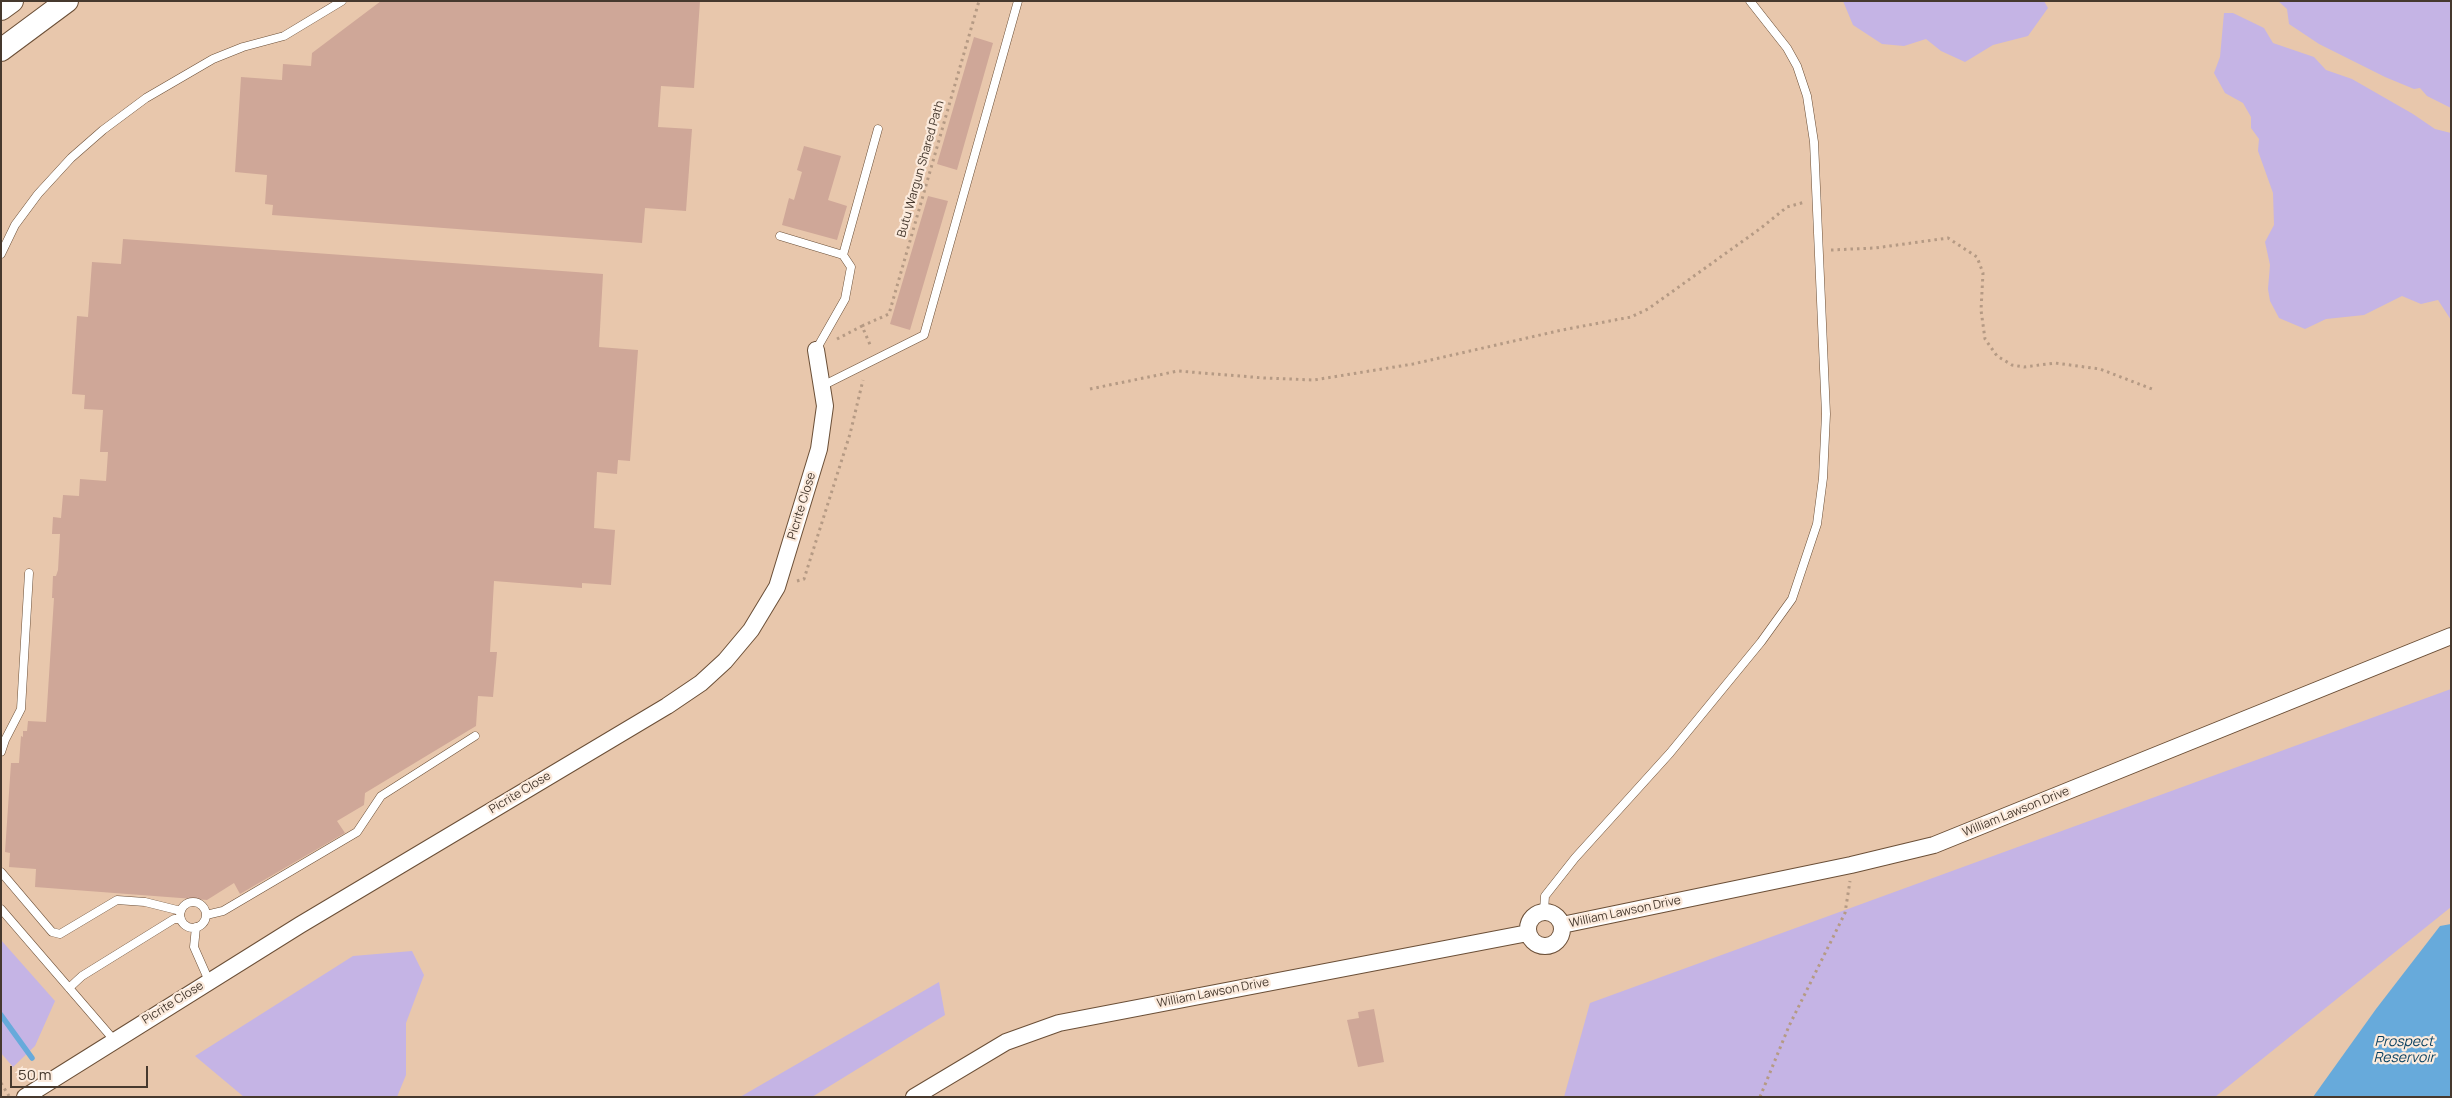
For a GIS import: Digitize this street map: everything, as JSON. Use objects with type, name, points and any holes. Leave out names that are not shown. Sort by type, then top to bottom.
[{"type":"main road","points":[[1,9],[12,1]]},
{"type":"main road","points":[[1,50],[67,1]]},
{"type":"street","name":"Picrite Close","points":[[25,1097],[209,981],[667,706],[701,683],[725,660],[751,630],[777,587],[786,562],[819,449],[825,406],[816,350]]},
{"type":"street","name":"William Lawson Drive","points":[[1562,925],[1851,865],[1934,845],[2451,636]]},
{"type":"street","name":"William Lawson Drive","points":[[914,1097],[1006,1042],[1059,1023],[1528,933],[1530,938],[1540,946],[1552,945],[1561,937],[1562,925],[1558,916],[1544,911]]},
{"type":"street","points":[[1528,933],[1528,927],[1533,916],[1544,911]]},
{"type":"lane","points":[[1,254],[15,225],[38,194],[71,158],[103,130],[139,103],[213,59],[243,47],[284,36],[342,1]]},
{"type":"lane","points":[[822,386],[924,335],[1018,1]]},
{"type":"lane","points":[[1544,911],[1546,896],[1575,858],[1670,753],[1761,642],[1792,600],[1817,524],[1823,478],[1826,414],[1814,142],[1807,96],[1797,66],[1786,48],[1750,1]]},
{"type":"lane","points":[[843,255],[878,129]]},
{"type":"lane","points":[[780,236],[843,255],[851,267],[844,299],[816,350]]},
{"type":"lane","points":[[1,752],[21,709],[29,573]]},
{"type":"lane","points":[[206,915],[223,911],[357,832],[381,796],[475,736]]},
{"type":"lane","points":[[1,872],[52,932],[60,934],[117,900],[145,902],[181,915],[188,926],[196,927],[203,923],[206,915],[203,907],[196,902],[188,903],[181,915],[82,976],[69,988]]},
{"type":"lane","points":[[1,909],[114,1040]]},
{"type":"lane","points":[[196,927],[194,947],[209,981]]},
{"type":"path","name":"Butu Wargun Shared Path","points":[[862,326],[889,314],[979,1]]},
{"type":"path","points":[[1090,389],[1178,371],[1314,380],[1413,364],[1562,330],[1631,318],[1648,309],[1787,207],[1801,202],[1816,202]]},
{"type":"path","points":[[1818,250],[1875,248],[1932,238],[1948,238],[1977,257],[1983,273],[1981,310],[1985,339],[1996,356],[2012,365],[2024,367],[2055,363],[2100,369],[2152,389]]},
{"type":"path","points":[[1760,1097],[1790,1026],[1845,913],[1849,889]]},
{"type":"path","points":[[1,1083],[9,1097]]},
{"type":"shaded area","points":[[1843,1],[2044,1],[2048,8],[2028,36],[1993,45],[1965,62],[1941,51],[1926,39],[1904,46],[1882,44],[1853,25]]},
{"type":"shaded area","points":[[2278,1],[2451,1],[2451,108],[2427,96],[2420,88],[2414,89],[2385,77],[2319,44],[2289,24],[2287,9]]},
{"type":"shaded area","points":[[2224,13],[2233,13],[2264,28],[2273,43],[2314,57],[2326,70],[2352,79],[2435,129],[2451,133],[2451,320],[2438,300],[2421,304],[2402,296],[2364,315],[2326,319],[2305,329],[2279,318],[2270,301],[2268,289],[2270,265],[2265,242],[2274,225],[2273,193],[2258,151],[2259,139],[2251,128],[2251,117],[2243,103],[2225,93],[2214,73],[2220,57]]},
{"type":"shaded area","points":[[2451,689],[2451,907],[2215,1097],[1564,1097],[1590,1003]]},
{"type":"shaded area","points":[[1,940],[55,1001],[35,1046],[13,1067],[1,1053]]},
{"type":"shaded area","points":[[412,951],[424,975],[406,1023],[406,1075],[397,1097],[244,1097],[195,1056],[353,956]]},
{"type":"shaded area","points":[[939,982],[945,1015],[812,1097],[740,1097]]},
{"type":"water","name":"Prospect Reservoir","points":[[2451,924],[2451,1097],[2313,1097],[2376,1009],[2440,926]]},
{"type":"building","points":[[381,1],[700,1],[694,88],[661,86],[658,127],[692,129],[686,211],[645,208],[642,243],[272,215],[273,205],[265,204],[267,175],[235,172],[241,77],[282,80],[283,64],[311,66],[312,53]]},
{"type":"building","points":[[974,37],[993,43],[957,170],[937,164]]},
{"type":"building","points":[[804,146],[841,156],[828,200],[847,206],[837,240],[782,225],[789,198],[794,200],[802,172],[797,170]]},
{"type":"building","points":[[928,196],[948,201],[910,330],[890,324]]},
{"type":"building","points":[[123,239],[603,274],[599,347],[638,350],[630,461],[618,460],[617,474],[597,472],[594,528],[615,530],[611,585],[582,583],[582,588],[494,581],[490,652],[497,652],[493,697],[478,696],[476,726],[365,793],[364,805],[337,821],[345,833],[240,894],[234,883],[207,900],[35,887],[36,869],[9,867],[10,853],[5,852],[11,763],[19,763],[21,736],[23,737],[23,731],[27,731],[28,721],[46,722],[54,598],[52,598],[53,576],[56,576],[58,570],[60,534],[52,534],[53,517],[61,518],[63,495],[79,496],[80,479],[106,481],[108,452],[100,452],[103,410],[84,409],[85,395],[72,394],[77,316],[88,317],[92,262],[121,264]]},
{"type":"building","points":[[1374,1009],[1384,1062],[1358,1067],[1347,1020],[1359,1018],[1358,1012]]},
{"type":"waterway","points":[[1,1015],[32,1058]]}]
